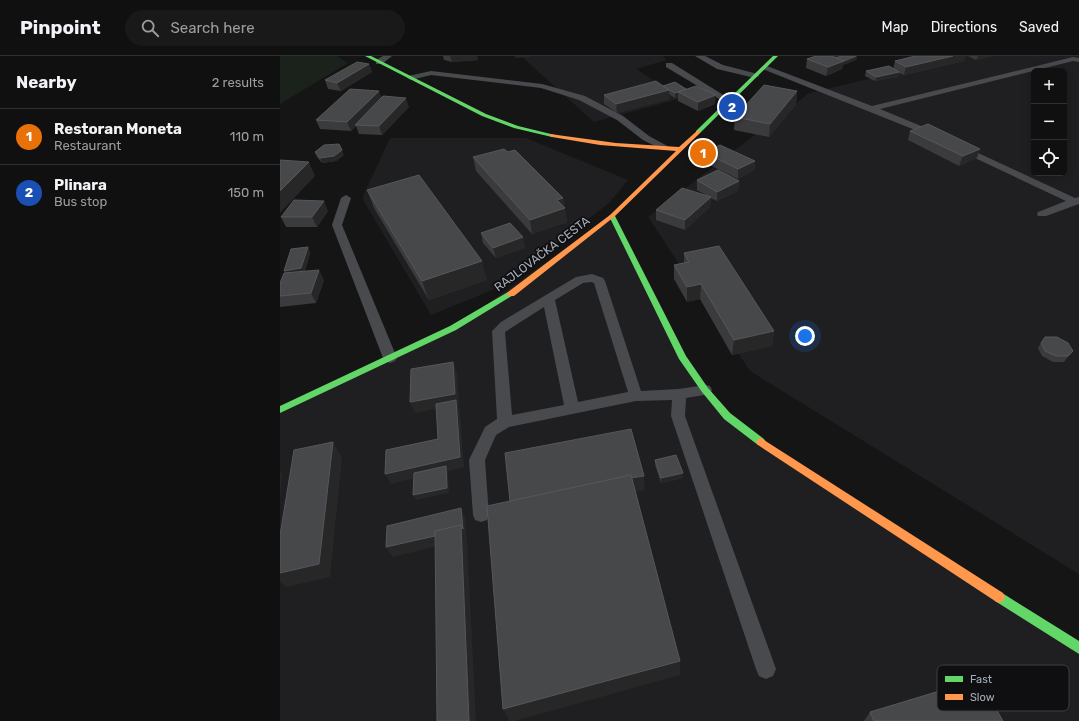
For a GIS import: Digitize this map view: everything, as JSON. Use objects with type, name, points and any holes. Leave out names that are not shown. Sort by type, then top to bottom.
[{"type":"street","points":[[367,56],[484,115],[516,127],[575,140],[632,147],[680,149]]},
{"type":"street","name":"RAJLOVAČKA CESTA","points":[[280,410],[453,328],[508,297],[612,216],[776,56]]},
{"type":"street","points":[[612,216],[682,357],[705,390],[727,416],[773,451],[1079,648]]},
{"type":"lane","points":[[379,62],[388,56]]},
{"type":"lane","points":[[699,56],[720,68],[755,76]]},
{"type":"lane","points":[[871,109],[1073,59],[1079,60]]},
{"type":"lane","points":[[669,64],[729,101]]},
{"type":"lane","points":[[764,68],[910,124],[1077,201]]},
{"type":"lane","points":[[411,78],[431,73],[542,86],[582,98],[620,118],[646,138],[666,148]]},
{"type":"lane","points":[[346,198],[337,225],[390,358]]},
{"type":"lane","points":[[1042,214],[1077,201]]},
{"type":"lane","points":[[505,422],[498,331],[505,325],[580,280],[592,278],[599,281],[636,396]]},
{"type":"lane","points":[[549,298],[572,409]]},
{"type":"lane","points":[[481,516],[477,460],[490,431],[505,422],[636,396],[678,394],[705,390]]},
{"type":"lane","points":[[678,394],[678,416],[766,669]]},
{"type":"shaded area","points":[[280,56],[337,56],[348,63],[280,104]]},
{"type":"shaded area","points":[[521,56],[663,56],[667,60],[636,69],[682,98],[594,122]]},
{"type":"shaded area","points":[[966,56],[1079,56],[1079,574],[750,371],[648,217],[809,93]]},
{"type":"shaded area","points":[[390,138],[526,138],[628,180],[609,203],[500,287],[431,315],[362,198]]},
{"type":"shaded area","points":[[612,216],[682,357],[727,416],[1079,648],[1079,721],[280,721],[280,410],[453,328]]},
{"type":"building","points":[[816,56],[831,56],[844,61],[828,67],[807,59]]},
{"type":"building","points":[[841,56],[856,56],[844,61],[836,58]]},
{"type":"building","points":[[915,56],[953,56],[906,67],[895,61]]},
{"type":"building","points":[[357,62],[369,64],[337,83],[325,80]]},
{"type":"building","points":[[889,66],[899,72],[876,77],[866,71]]},
{"type":"building","points":[[656,81],[669,90],[616,104],[604,95]]},
{"type":"building","points":[[675,82],[686,89],[675,93],[663,86]]},
{"type":"building","points":[[764,85],[797,91],[770,124],[735,117]]},
{"type":"building","points":[[696,86],[716,95],[698,102],[678,92]]},
{"type":"building","points":[[350,89],[379,91],[347,122],[316,120]]},
{"type":"building","points":[[383,96],[406,98],[379,126],[355,125]]},
{"type":"building","points":[[928,124],[980,149],[963,156],[910,131]]},
{"type":"building","points":[[339,144],[342,150],[334,156],[320,158],[315,152],[324,145]]},
{"type":"building","points":[[720,145],[755,161],[738,169],[704,152]]},
{"type":"building","points":[[504,149],[508,152],[515,150],[563,198],[557,200],[565,208],[530,220],[473,157]]},
{"type":"building","points":[[280,160],[309,162],[280,191]]},
{"type":"building","points":[[718,170],[739,181],[717,192],[697,180]]},
{"type":"building","points":[[419,175],[482,261],[422,281],[367,190]]},
{"type":"building","points":[[682,188],[711,197],[685,220],[656,210]]},
{"type":"building","points":[[294,200],[324,201],[312,217],[281,217]]},
{"type":"building","points":[[510,223],[523,237],[493,248],[481,233]]},
{"type":"building","points":[[719,246],[774,331],[734,340],[701,284],[687,287],[674,265],[689,262],[684,253]]},
{"type":"building","points":[[308,247],[301,268],[284,271],[291,249]]},
{"type":"building","points":[[319,270],[311,293],[280,296],[280,283],[284,273]]},
{"type":"building","points":[[1045,337],[1057,337],[1068,343],[1073,351],[1068,356],[1056,356],[1045,351],[1041,343]]},
{"type":"building","points":[[453,362],[455,394],[410,402],[411,369]]},
{"type":"building","points":[[456,400],[460,457],[385,474],[386,450],[438,439],[436,404]]},
{"type":"building","points":[[631,429],[644,476],[631,478],[631,475],[510,501],[505,453]]},
{"type":"building","points":[[333,442],[319,564],[280,573],[280,535],[294,450]]},
{"type":"building","points":[[676,455],[683,473],[661,478],[655,460]]},
{"type":"building","points":[[446,466],[447,488],[413,495],[414,473]]},
{"type":"building","points":[[631,475],[680,661],[503,709],[487,506]]},
{"type":"building","points":[[461,508],[463,529],[461,525],[435,531],[435,536],[386,547],[387,526]]},
{"type":"building","points":[[461,525],[469,721],[437,721],[435,531]]},
{"type":"building","points":[[937,692],[937,711],[997,711],[1003,721],[874,721],[870,712]]},
{"type":"traffic: fast","points":[[367,56],[484,115],[516,127],[552,135]]},
{"type":"traffic: fast","points":[[698,132],[776,56]]},
{"type":"traffic: fast","points":[[612,216],[682,357],[705,390],[727,416],[761,442]]},
{"type":"traffic: fast","points":[[280,410],[453,328],[511,294]]},
{"type":"traffic: fast","points":[[999,597],[1079,648]]},
{"type":"traffic: slow","points":[[511,294],[612,216],[698,132]]},
{"type":"traffic: slow","points":[[552,135],[616,145],[680,149]]},
{"type":"traffic: slow","points":[[761,442],[999,597]]},
{"type":"place","name":"Plinara","points":[[732,107]]},
{"type":"place","name":"Restoran Moneta","points":[[703,153]]}]
